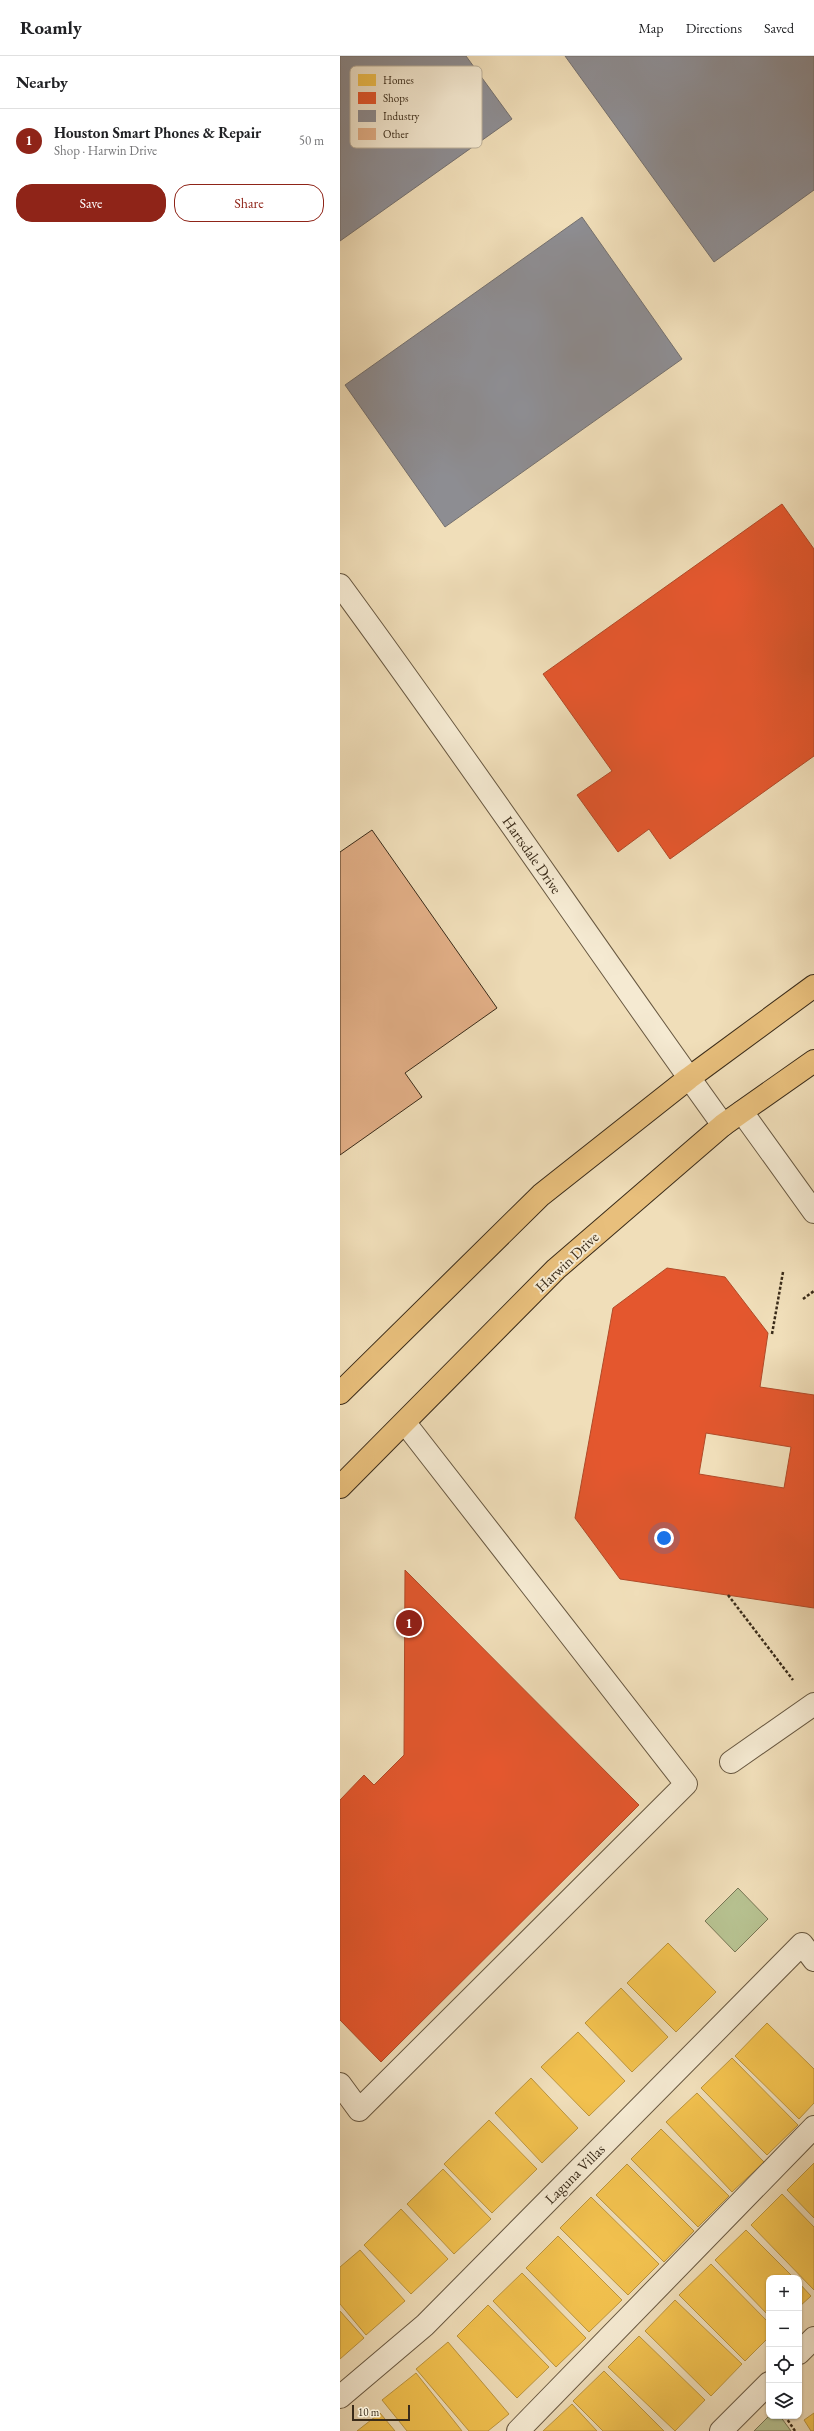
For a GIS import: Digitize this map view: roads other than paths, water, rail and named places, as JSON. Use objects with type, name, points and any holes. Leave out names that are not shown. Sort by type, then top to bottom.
[{"type":"main road","points":[[340,1394],[541,1195],[689,1078],[814,986]]},
{"type":"main road","name":"Harwin Drive","points":[[340,1486],[405,1423],[556,1269],[722,1125],[814,1061]]},
{"type":"street","name":"Hartsdale Drive","points":[[340,586],[414,686],[722,1125]]},
{"type":"street","points":[[742,1112],[814,1212]]},
{"type":"street","points":[[340,2084],[359,2110],[686,1784],[405,1423]]},
{"type":"street","points":[[731,1762],[814,1704]]},
{"type":"street","name":"Laguna Villas","points":[[340,2397],[425,2325],[808,1952]]},
{"type":"street","points":[[518,2431],[814,2127]]},
{"type":"street","points":[[802,2350],[814,2338]]},
{"type":"street","points":[[721,2431],[766,2386]]},
{"type":"place","name":"Houston Smart Phones & Repair","points":[[409,1623]]}]
